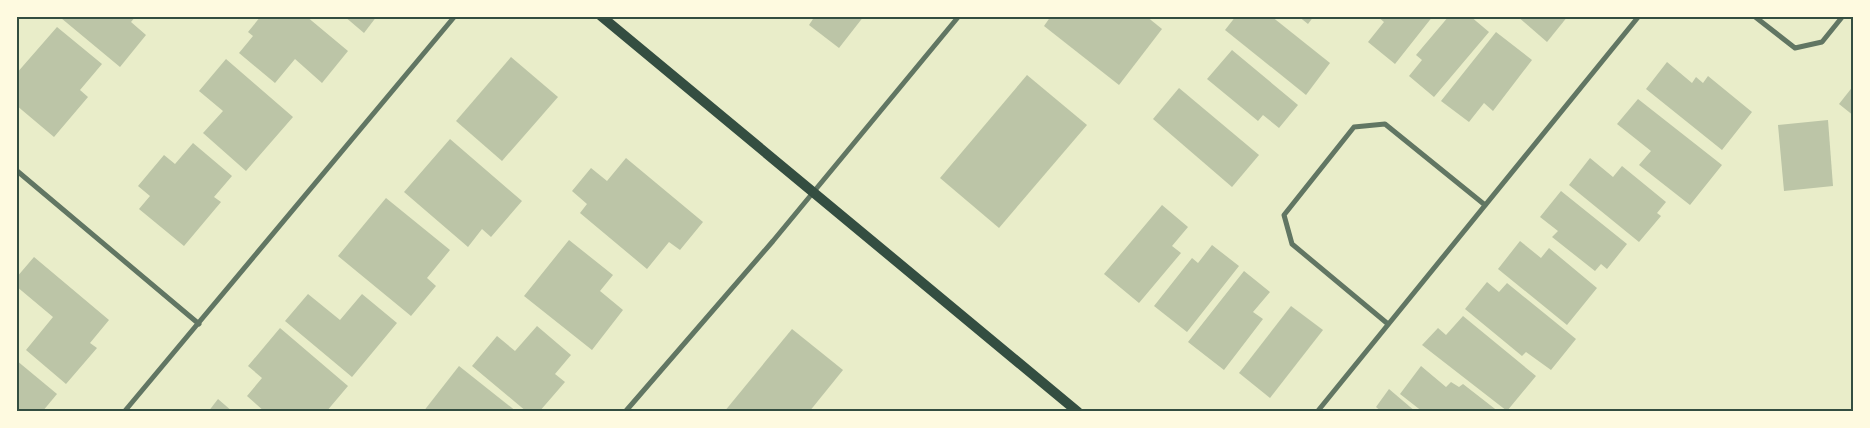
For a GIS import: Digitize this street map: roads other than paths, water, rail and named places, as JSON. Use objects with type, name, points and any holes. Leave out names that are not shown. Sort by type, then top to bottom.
[{"type":"main road","points":[[600,16],[1078,412]]},
{"type":"street","points":[[124,412],[455,16]]},
{"type":"street","points":[[625,412],[813,193],[959,16]]},
{"type":"street","points":[[1316,412],[1639,16]]},
{"type":"street","points":[[1754,16],[1795,48],[1822,42],[1843,16]]},
{"type":"street","points":[[1388,324],[1292,244],[1284,215],[1354,127],[1385,124],[1485,205]]},
{"type":"street","points":[[16,170],[199,324]]}]
